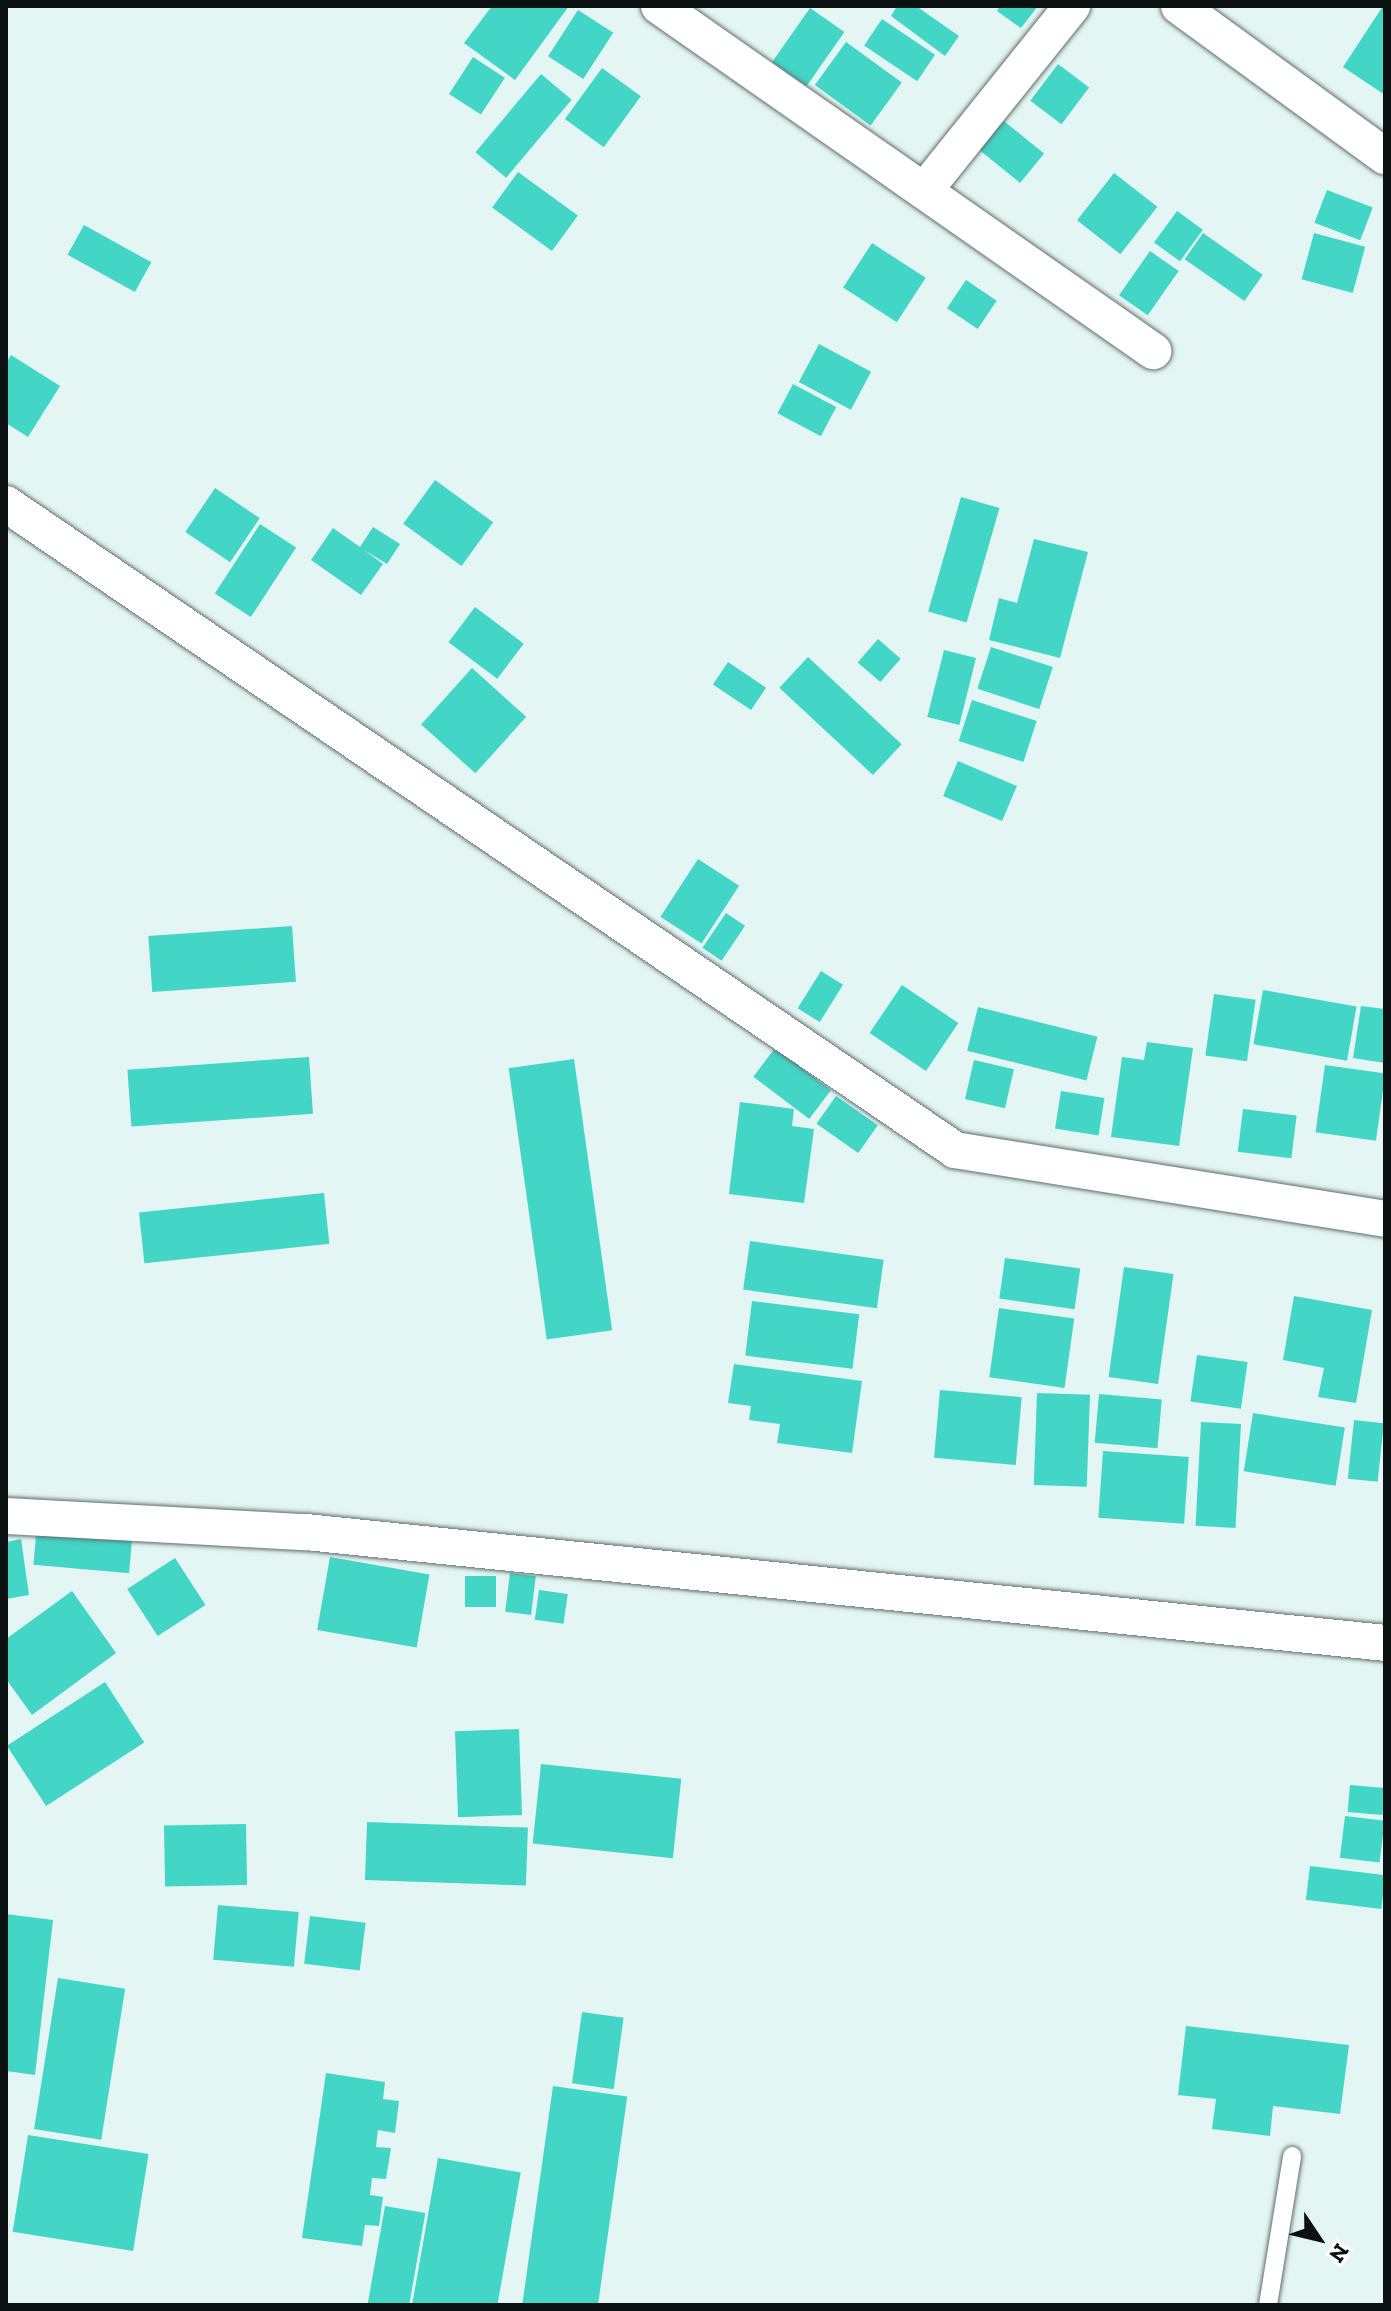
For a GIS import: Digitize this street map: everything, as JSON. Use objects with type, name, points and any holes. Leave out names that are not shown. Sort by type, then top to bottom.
[{"type":"street","points":[[659,6],[1153,351]]},
{"type":"street","points":[[924,191],[1072,6]]},
{"type":"street","points":[[1179,6],[1385,156]]},
{"type":"street","points":[[6,504],[955,1150],[1385,1219]]},
{"type":"street","points":[[6,1516],[306,1532],[1385,1643]]},
{"type":"lane","points":[[1268,2305],[1292,2156]]},
{"type":"building","points":[[492,6],[569,6],[515,80],[464,43]]},
{"type":"building","points":[[897,6],[916,6],[959,36],[945,56],[891,16]]},
{"type":"building","points":[[1000,6],[1038,6],[1021,28],[997,11]]},
{"type":"building","points":[[1385,6],[1385,95],[1343,67]]},
{"type":"building","points":[[810,8],[844,32],[807,86],[772,62]]},
{"type":"building","points":[[578,10],[613,33],[583,79],[548,56]]},
{"type":"building","points":[[882,19],[935,55],[917,81],[864,46]]},
{"type":"building","points":[[846,42],[902,83],[871,125],[815,85]]},
{"type":"building","points":[[473,57],[505,78],[481,115],[449,94]]},
{"type":"building","points":[[1058,64],[1089,87],[1061,124],[1030,101]]},
{"type":"building","points":[[602,68],[641,96],[604,147],[565,119]]},
{"type":"building","points":[[541,74],[572,100],[506,178],[475,152]]},
{"type":"building","points":[[999,117],[1044,154],[1020,183],[975,147]]},
{"type":"building","points":[[518,172],[578,215],[552,251],[492,208]]},
{"type":"building","points":[[1114,173],[1157,207],[1120,254],[1077,220]]},
{"type":"building","points":[[1327,190],[1373,208],[1360,240],[1314,223]]},
{"type":"building","points":[[1177,211],[1203,230],[1180,261],[1154,243]]},
{"type":"building","points":[[84,225],[151,262],[135,292],[68,255]]},
{"type":"building","points":[[1203,233],[1263,275],[1244,301],[1185,259]]},
{"type":"building","points":[[1314,233],[1365,247],[1353,293],[1302,279]]},
{"type":"building","points":[[872,243],[926,278],[897,322],[843,287]]},
{"type":"building","points":[[1150,251],[1179,271],[1148,315],[1119,295]]},
{"type":"building","points":[[966,280],[997,301],[978,329],[947,308]]},
{"type":"building","points":[[819,344],[871,372],[851,410],[799,382]]},
{"type":"building","points":[[11,355],[60,386],[28,437],[6,423],[6,363]]},
{"type":"building","points":[[793,384],[836,407],[821,436],[778,413]]},
{"type":"building","points":[[435,480],[493,522],[462,566],[403,524]]},
{"type":"building","points":[[215,488],[260,518],[230,562],[185,532]]},
{"type":"building","points":[[961,497],[999,508],[967,622],[928,611]]},
{"type":"building","points":[[260,524],[296,547],[251,617],[215,594]]},
{"type":"building","points":[[373,527],[400,544],[387,564],[364,550],[383,564],[361,595],[311,560],[333,528],[360,547]]},
{"type":"building","points":[[1034,539],[1088,552],[1060,658],[989,640],[999,598],[1017,603]]},
{"type":"building","points":[[475,607],[524,644],[497,679],[449,642]]},
{"type":"building","points":[[878,639],[901,659],[880,682],[858,662]]},
{"type":"building","points":[[991,647],[1053,667],[1039,709],[977,689]]},
{"type":"building","points":[[944,650],[976,658],[959,725],[927,717]]},
{"type":"building","points":[[808,657],[902,744],[873,775],[779,688]]},
{"type":"building","points":[[728,662],[766,688],[751,710],[713,684]]},
{"type":"building","points":[[472,668],[526,717],[475,773],[421,724]]},
{"type":"building","points":[[972,700],[1037,721],[1023,762],[959,741]]},
{"type":"building","points":[[958,761],[1017,786],[1002,821],[943,796]]},
{"type":"building","points":[[698,859],[739,886],[702,944],[660,917]]},
{"type":"building","points":[[726,913],[745,926],[722,961],[703,948]]},
{"type":"building","points":[[292,926],[296,982],[152,992],[148,936]]},
{"type":"building","points":[[821,971],[843,985],[820,1022],[798,1008]]},
{"type":"building","points":[[902,985],[958,1023],[926,1071],[870,1033]]},
{"type":"building","points":[[1263,990],[1357,1006],[1347,1061],[1253,1044]]},
{"type":"building","points":[[1214,994],[1256,1000],[1247,1061],[1205,1055]]},
{"type":"building","points":[[1361,1006],[1385,1009],[1385,1063],[1353,1058]]},
{"type":"building","points":[[978,1007],[1097,1037],[1086,1080],[967,1051]]},
{"type":"building","points":[[1147,1042],[1193,1048],[1179,1146],[1111,1137],[1122,1057],[1144,1060]]},
{"type":"building","points":[[775,1048],[831,1090],[809,1119],[753,1077]]},
{"type":"building","points":[[309,1057],[313,1114],[131,1127],[127,1070]]},
{"type":"building","points":[[574,1059],[612,1330],[547,1340],[509,1068]]},
{"type":"building","points":[[974,1060],[1014,1069],[1005,1108],[965,1099]]},
{"type":"building","points":[[1325,1065],[1385,1073],[1376,1141],[1316,1132]]},
{"type":"building","points":[[1061,1091],[1104,1098],[1099,1135],[1055,1129]]},
{"type":"building","points":[[836,1096],[878,1125],[858,1153],[816,1124]]},
{"type":"building","points":[[740,1102],[794,1109],[792,1126],[814,1129],[804,1203],[729,1194]]},
{"type":"building","points":[[1243,1109],[1297,1116],[1291,1158],[1238,1152]]},
{"type":"building","points":[[324,1193],[329,1244],[144,1263],[139,1212]]},
{"type":"building","points":[[750,1241],[884,1260],[877,1308],[743,1290]]},
{"type":"building","points":[[1005,1258],[1080,1269],[1075,1309],[999,1299]]},
{"type":"building","points":[[1124,1267],[1174,1274],[1158,1384],[1109,1377]]},
{"type":"building","points":[[1294,1296],[1372,1310],[1356,1403],[1318,1397],[1324,1368],[1283,1360]]},
{"type":"building","points":[[752,1301],[859,1314],[852,1369],[745,1356]]},
{"type":"building","points":[[999,1308],[1074,1319],[1065,1388],[989,1377]]},
{"type":"building","points":[[1197,1355],[1248,1362],[1241,1409],[1190,1402]]},
{"type":"building","points":[[734,1364],[862,1381],[852,1453],[777,1443],[780,1424],[749,1420],[751,1406],[728,1403]]},
{"type":"building","points":[[940,1390],[1022,1397],[1016,1465],[934,1458]]},
{"type":"building","points":[[1037,1393],[1090,1395],[1087,1487],[1034,1485]]},
{"type":"building","points":[[1099,1394],[1162,1399],[1157,1448],[1095,1443]]},
{"type":"building","points":[[1253,1413],[1345,1428],[1336,1486],[1244,1471]]},
{"type":"building","points":[[1354,1420],[1384,1423],[1378,1482],[1348,1479]]},
{"type":"building","points":[[1201,1422],[1241,1424],[1236,1528],[1196,1526]]},
{"type":"building","points":[[1103,1451],[1189,1457],[1184,1524],[1098,1518]]},
{"type":"building","points":[[37,1524],[133,1532],[129,1573],[33,1565]]},
{"type":"building","points":[[21,1539],[29,1595],[6,1599],[6,1542]]},
{"type":"building","points":[[330,1557],[429,1575],[417,1647],[317,1630]]},
{"type":"building","points":[[175,1558],[205,1605],[158,1636],[127,1589]]},
{"type":"building","points":[[510,1573],[536,1576],[531,1615],[505,1612]]},
{"type":"building","points":[[465,1576],[496,1576],[496,1607],[465,1607]]},
{"type":"building","points":[[539,1590],[568,1594],[564,1624],[535,1620]]},
{"type":"building","points":[[72,1591],[116,1653],[32,1715],[6,1679],[6,1639]]},
{"type":"building","points":[[105,1682],[144,1742],[46,1806],[7,1746]]},
{"type":"building","points":[[519,1729],[522,1815],[458,1817],[455,1731]]},
{"type":"building","points":[[541,1764],[681,1779],[673,1858],[533,1844]]},
{"type":"building","points":[[1350,1785],[1385,1788],[1383,1815],[1348,1812]]},
{"type":"building","points":[[1345,1816],[1385,1821],[1380,1863],[1340,1858]]},
{"type":"building","points":[[367,1822],[528,1828],[526,1886],[365,1880]]},
{"type":"building","points":[[246,1824],[247,1885],[165,1886],[164,1825]]},
{"type":"building","points":[[1310,1866],[1385,1875],[1381,1909],[1306,1900]]},
{"type":"building","points":[[218,1905],[299,1912],[294,1967],[213,1960]]},
{"type":"building","points":[[6,1914],[53,1920],[35,2075],[6,2071]]},
{"type":"building","points":[[310,1916],[366,1923],[360,1970],[304,1964]]},
{"type":"building","points":[[58,1978],[125,1989],[101,2140],[34,2129]]},
{"type":"building","points":[[582,2012],[624,2018],[614,2089],[572,2083]]},
{"type":"building","points":[[1186,2026],[1349,2045],[1340,2114],[1273,2106],[1270,2136],[1212,2129],[1216,2099],[1178,2095]]},
{"type":"building","points":[[326,2073],[385,2082],[383,2099],[399,2101],[395,2133],[378,2130],[376,2147],[391,2148],[386,2179],[372,2178],[370,2195],[383,2197],[379,2226],[365,2225],[362,2246],[302,2238]]},
{"type":"building","points":[[553,2086],[627,2096],[598,2305],[522,2305]]},
{"type":"building","points":[[28,2135],[148,2154],[133,2251],[13,2232]]},
{"type":"building","points":[[438,2158],[521,2173],[497,2305],[412,2305]]},
{"type":"building","points":[[385,2206],[425,2213],[409,2305],[368,2304]]}]
